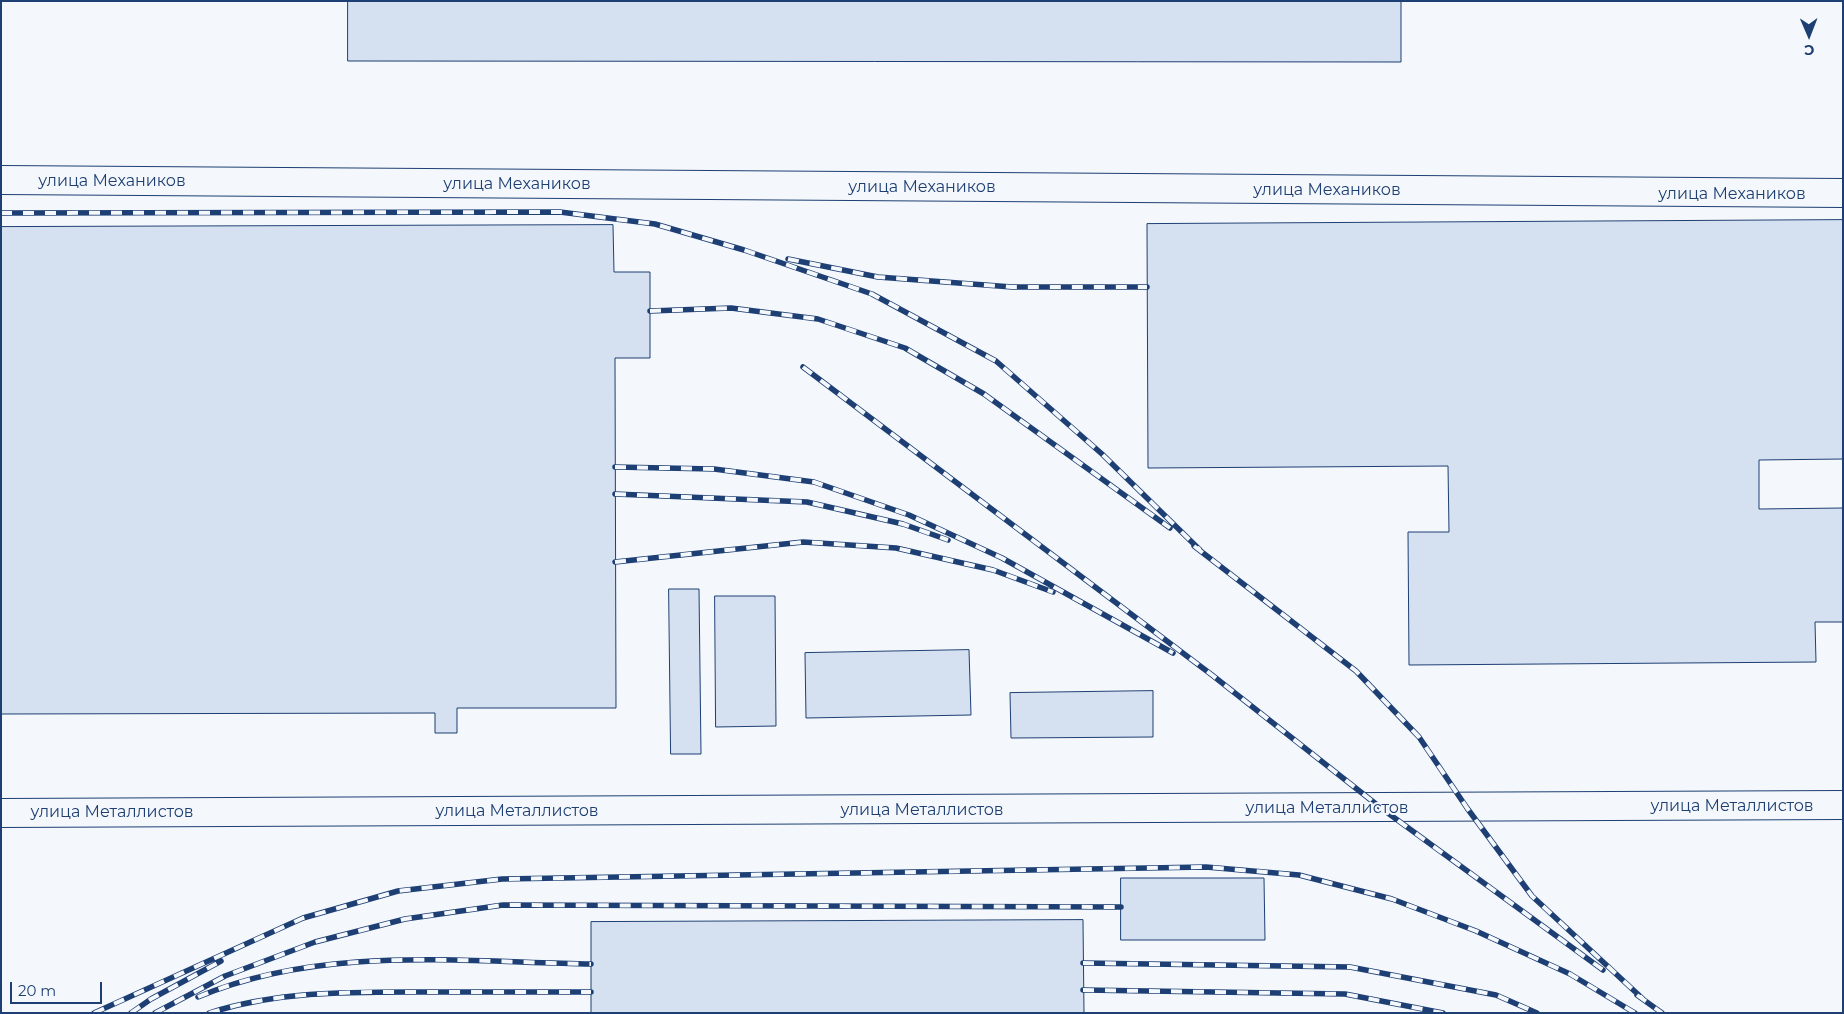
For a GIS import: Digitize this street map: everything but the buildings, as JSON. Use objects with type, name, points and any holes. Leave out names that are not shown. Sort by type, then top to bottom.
[{"type":"street","name":"улица Механиков","points":[[1,180],[1843,193]]},
{"type":"street","name":"улица Металлистов","points":[[1,813],[1843,805]]},
{"type":"railway","points":[[1,213],[560,212],[655,224],[744,250],[872,294],[996,361],[1102,454],[1200,550]]},
{"type":"railway","points":[[788,259],[878,277],[1012,287],[1147,287]]},
{"type":"railway","points":[[650,311],[731,308],[818,319],[905,348],[984,394],[1170,528]]},
{"type":"railway","points":[[803,367],[1212,675],[1381,808],[1603,970]]},
{"type":"railway","points":[[615,467],[714,469],[814,482],[909,515],[1002,558],[1173,653]]},
{"type":"railway","points":[[615,494],[807,502],[903,524],[948,540]]},
{"type":"railway","points":[[615,562],[803,542],[896,548],[993,570],[1053,592]]},
{"type":"railway","points":[[1194,546],[1356,671],[1419,737],[1467,808],[1532,896],[1643,999]]},
{"type":"railway","points":[[94,1013],[303,918],[398,891],[502,879],[1206,867],[1299,875],[1392,899],[1476,931],[1570,974],[1635,1013]]},
{"type":"railway","points":[[155,1013],[225,976],[315,942],[405,919],[503,905],[1121,907]]},
{"type":"railway","points":[[198,997],[245,981],[293,970],[342,963],[442,960],[591,964]]},
{"type":"railway","points":[[131,1013],[151,999],[221,961]]},
{"type":"railway","points":[[1083,963],[1350,967],[1496,995],[1537,1013]]},
{"type":"railway","points":[[1083,990],[1345,994],[1443,1013]]},
{"type":"railway","points":[[209,1013],[261,1000],[314,994],[367,992],[591,992]]},
{"type":"railway","points":[[1637,995],[1662,1013]]}]
